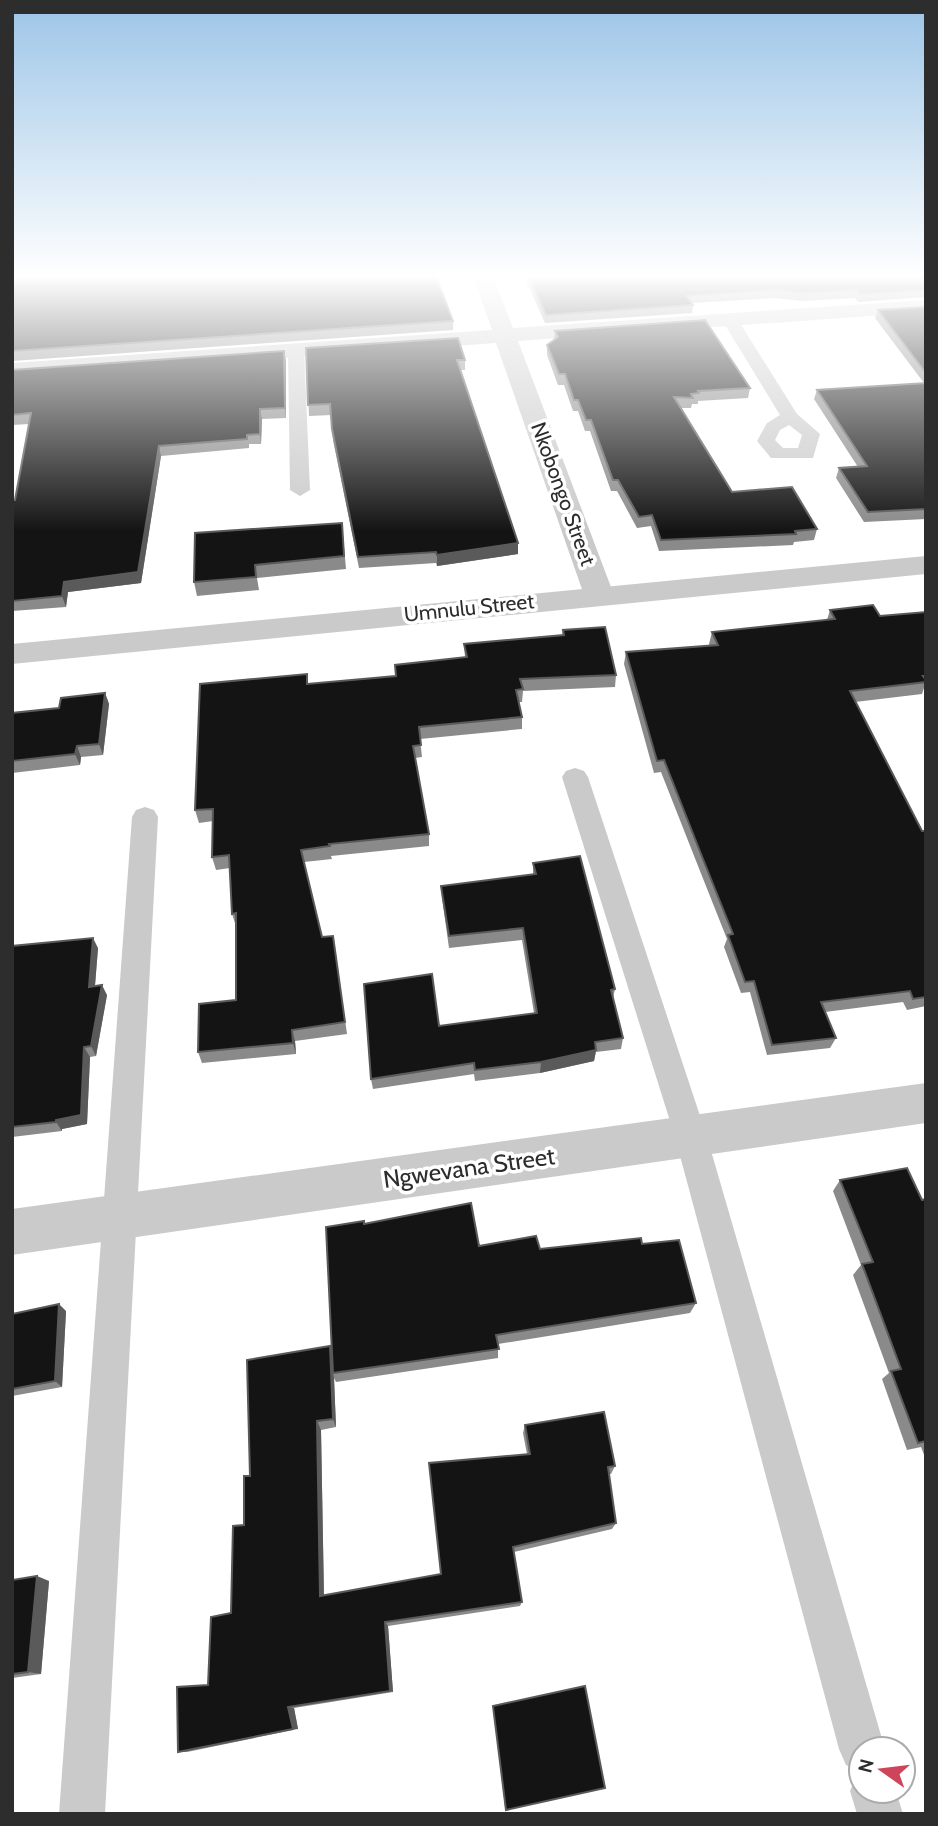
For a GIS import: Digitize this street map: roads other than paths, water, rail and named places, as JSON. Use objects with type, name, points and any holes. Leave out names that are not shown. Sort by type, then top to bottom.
[{"type":"street","points":[[12,370],[131,361]]},
{"type":"street","name":"Nkobongo Street","points":[[515,361],[599,595]]},
{"type":"street","name":"Umnulu Street","points":[[12,654],[926,565]]},
{"type":"street","name":"Ngwevana Street","points":[[12,1233],[926,1103]]},
{"type":"lane","points":[[296,361],[300,490]]},
{"type":"lane","points":[[755,361],[790,417]]},
{"type":"lane","points":[[575,777],[691,1137],[858,1735]]},
{"type":"lane","points":[[82,1814],[145,817]]}]
